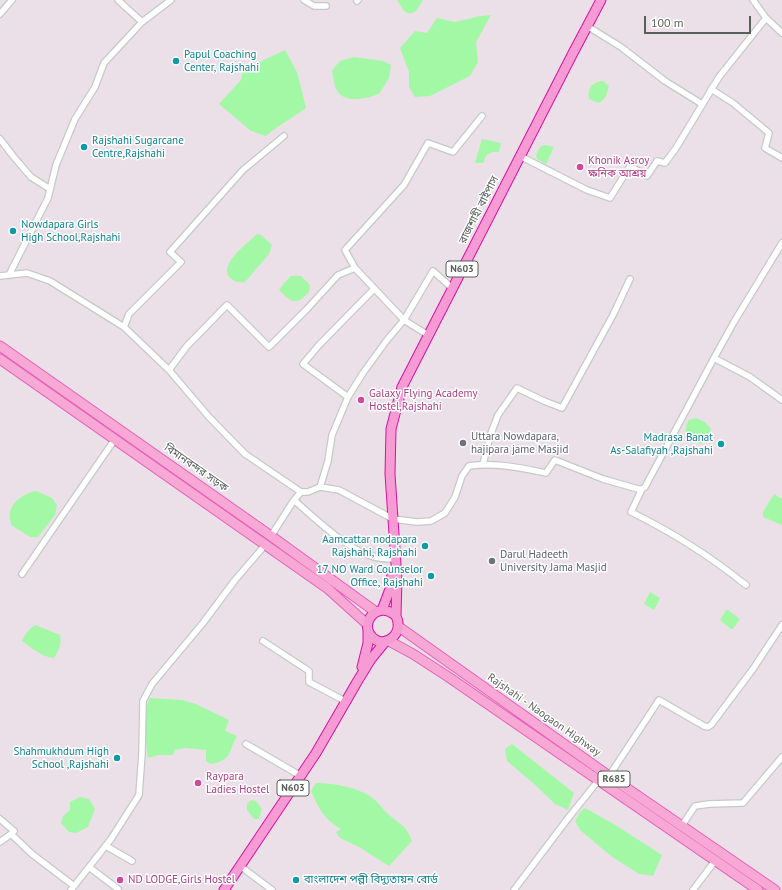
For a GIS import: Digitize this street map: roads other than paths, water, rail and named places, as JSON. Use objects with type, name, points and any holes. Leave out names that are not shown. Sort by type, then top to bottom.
[{"type":"highway","name":"রাজশাহী বাইপাস","points":[[395,558],[390,474],[391,429],[402,387],[601,0]]},
{"type":"highway","name":"N603","points":[[356,682],[367,649],[370,617],[379,611],[390,589],[395,558]]},
{"type":"highway","name":"N603","points":[[224,890],[316,753],[356,682],[371,659],[387,641],[396,635],[399,627],[396,616],[397,579],[395,558]]},
{"type":"highway","points":[[379,611],[392,613],[396,616]]},
{"type":"highway","points":[[368,628],[371,636],[376,640],[380,642],[387,641]]},
{"type":"main road","name":"বিমানবন্দর সড়ক","points":[[0,346],[379,611]]},
{"type":"main road","name":"বিমানবন্দর সড়ক","points":[[0,359],[327,588],[368,628]]},
{"type":"main road","name":"Rajshahi - Naogaon Highway","points":[[399,627],[609,776],[775,890]]},
{"type":"main road","name":"Rajshahi - Naogaon Highway","points":[[387,641],[413,654],[447,676],[758,890]]},
{"type":"street","points":[[0,14],[12,0]]},
{"type":"street","points":[[118,0],[142,22]]},
{"type":"street","points":[[9,275],[48,198],[56,165],[75,119],[95,87],[104,63],[142,22],[171,0]]},
{"type":"street","points":[[304,0],[314,6],[326,6]]},
{"type":"street","points":[[753,0],[766,18],[782,33]]},
{"type":"street","points":[[520,156],[587,190],[610,198],[630,166],[647,176],[657,161],[665,163],[676,148],[719,77],[766,18]]},
{"type":"street","points":[[587,26],[621,47],[665,81],[702,104]]},
{"type":"street","points":[[711,89],[733,103],[769,133],[765,148],[782,158]]},
{"type":"street","points":[[428,335],[404,320],[355,268],[345,250],[404,185],[428,143],[453,152],[482,116]]},
{"type":"street","points":[[124,327],[129,314],[181,262],[170,252],[242,170],[284,136]]},
{"type":"street","points":[[0,138],[12,156],[31,177],[50,189]]},
{"type":"street","points":[[746,584],[726,568],[656,524],[631,512],[642,489],[645,488],[734,322],[782,242]]},
{"type":"street","points":[[169,370],[187,346],[227,305],[268,347],[307,309],[338,275],[355,268]]},
{"type":"street","points":[[320,487],[328,461],[332,435],[348,397],[367,367],[404,320],[433,271],[452,288]]},
{"type":"street","points":[[0,276],[27,273],[50,281],[124,327],[169,370],[209,417],[245,454],[301,492],[308,492],[320,487],[339,490],[393,519],[417,522],[431,521],[446,513],[455,497],[462,476],[469,466],[483,464],[529,469],[546,473],[555,460],[603,479],[642,489]]},
{"type":"street","points":[[483,464],[490,436],[498,415],[517,388],[544,402],[562,408],[630,279]]},
{"type":"street","points":[[348,397],[303,364],[374,289]]},
{"type":"street","points":[[714,358],[750,377],[782,400]]},
{"type":"street","points":[[22,574],[116,439]]},
{"type":"street","points":[[271,536],[294,500],[301,492]]},
{"type":"street","points":[[294,500],[324,526],[359,551],[376,557],[395,558]]},
{"type":"street","points":[[11,834],[32,854],[73,888],[106,846],[139,795],[142,753],[142,701],[152,684],[203,623],[235,580],[266,544]]},
{"type":"street","points":[[609,776],[659,700],[708,727],[752,669],[782,625]]},
{"type":"street","points":[[263,641],[308,671],[310,682],[345,702]]},
{"type":"street","points":[[246,744],[301,776]]},
{"type":"street","points":[[676,834],[695,806],[743,803],[782,757]]},
{"type":"street","points":[[514,890],[598,781]]},
{"type":"street","points":[[0,819],[14,831],[0,842]]},
{"type":"street","points":[[106,846],[132,861]]},
{"type":"street","points":[[693,890],[715,861]]},
{"type":"street","points":[[240,866],[272,890]]},
{"type":"street","points":[[89,867],[118,889]]},
{"type":"place","name":"Papul Coaching Center, Rajshahi","points":[[176,61]]},
{"type":"place","name":"Rajshahi Sugarcane Centre,Rajshahi","points":[[84,147]]},
{"type":"place","name":"Khonik Asroy ক্ষনিক আশ্রয়","points":[[580,167]]},
{"type":"place","name":"Nowdapara Girls High School,Rajshahi","points":[[13,231]]},
{"type":"place","name":"Galaxy Flying Academy Hostel,Rajshahi","points":[[361,400]]},
{"type":"place","name":"Uttara Nowdapara, hajipara jame Masjid","points":[[463,443]]},
{"type":"place","name":"Madrasa Banat As-Salafiyah ,Rajshahi","points":[[721,444]]},
{"type":"place","name":"Aamcattar nodapara Rajshahi, Rajshahi","points":[[425,546]]},
{"type":"place","name":"Darul Hadeeth University Jama Masjid","points":[[492,561]]},
{"type":"place","name":"17 NO Ward Counselor Office, Rajshahi","points":[[431,576]]},
{"type":"place","name":"Shahmukhdum High School ,Rajshahi","points":[[117,758]]},
{"type":"place","name":"Raypara Ladies Hostel","points":[[198,783]]},
{"type":"place","name":"ND LODGE,Girls Hostel","points":[[120,880]]},
{"type":"place","name":"বাংলাদেশ পল্লী বিদ্যুতায়ন বোর্ড","points":[[296,880]]}]
